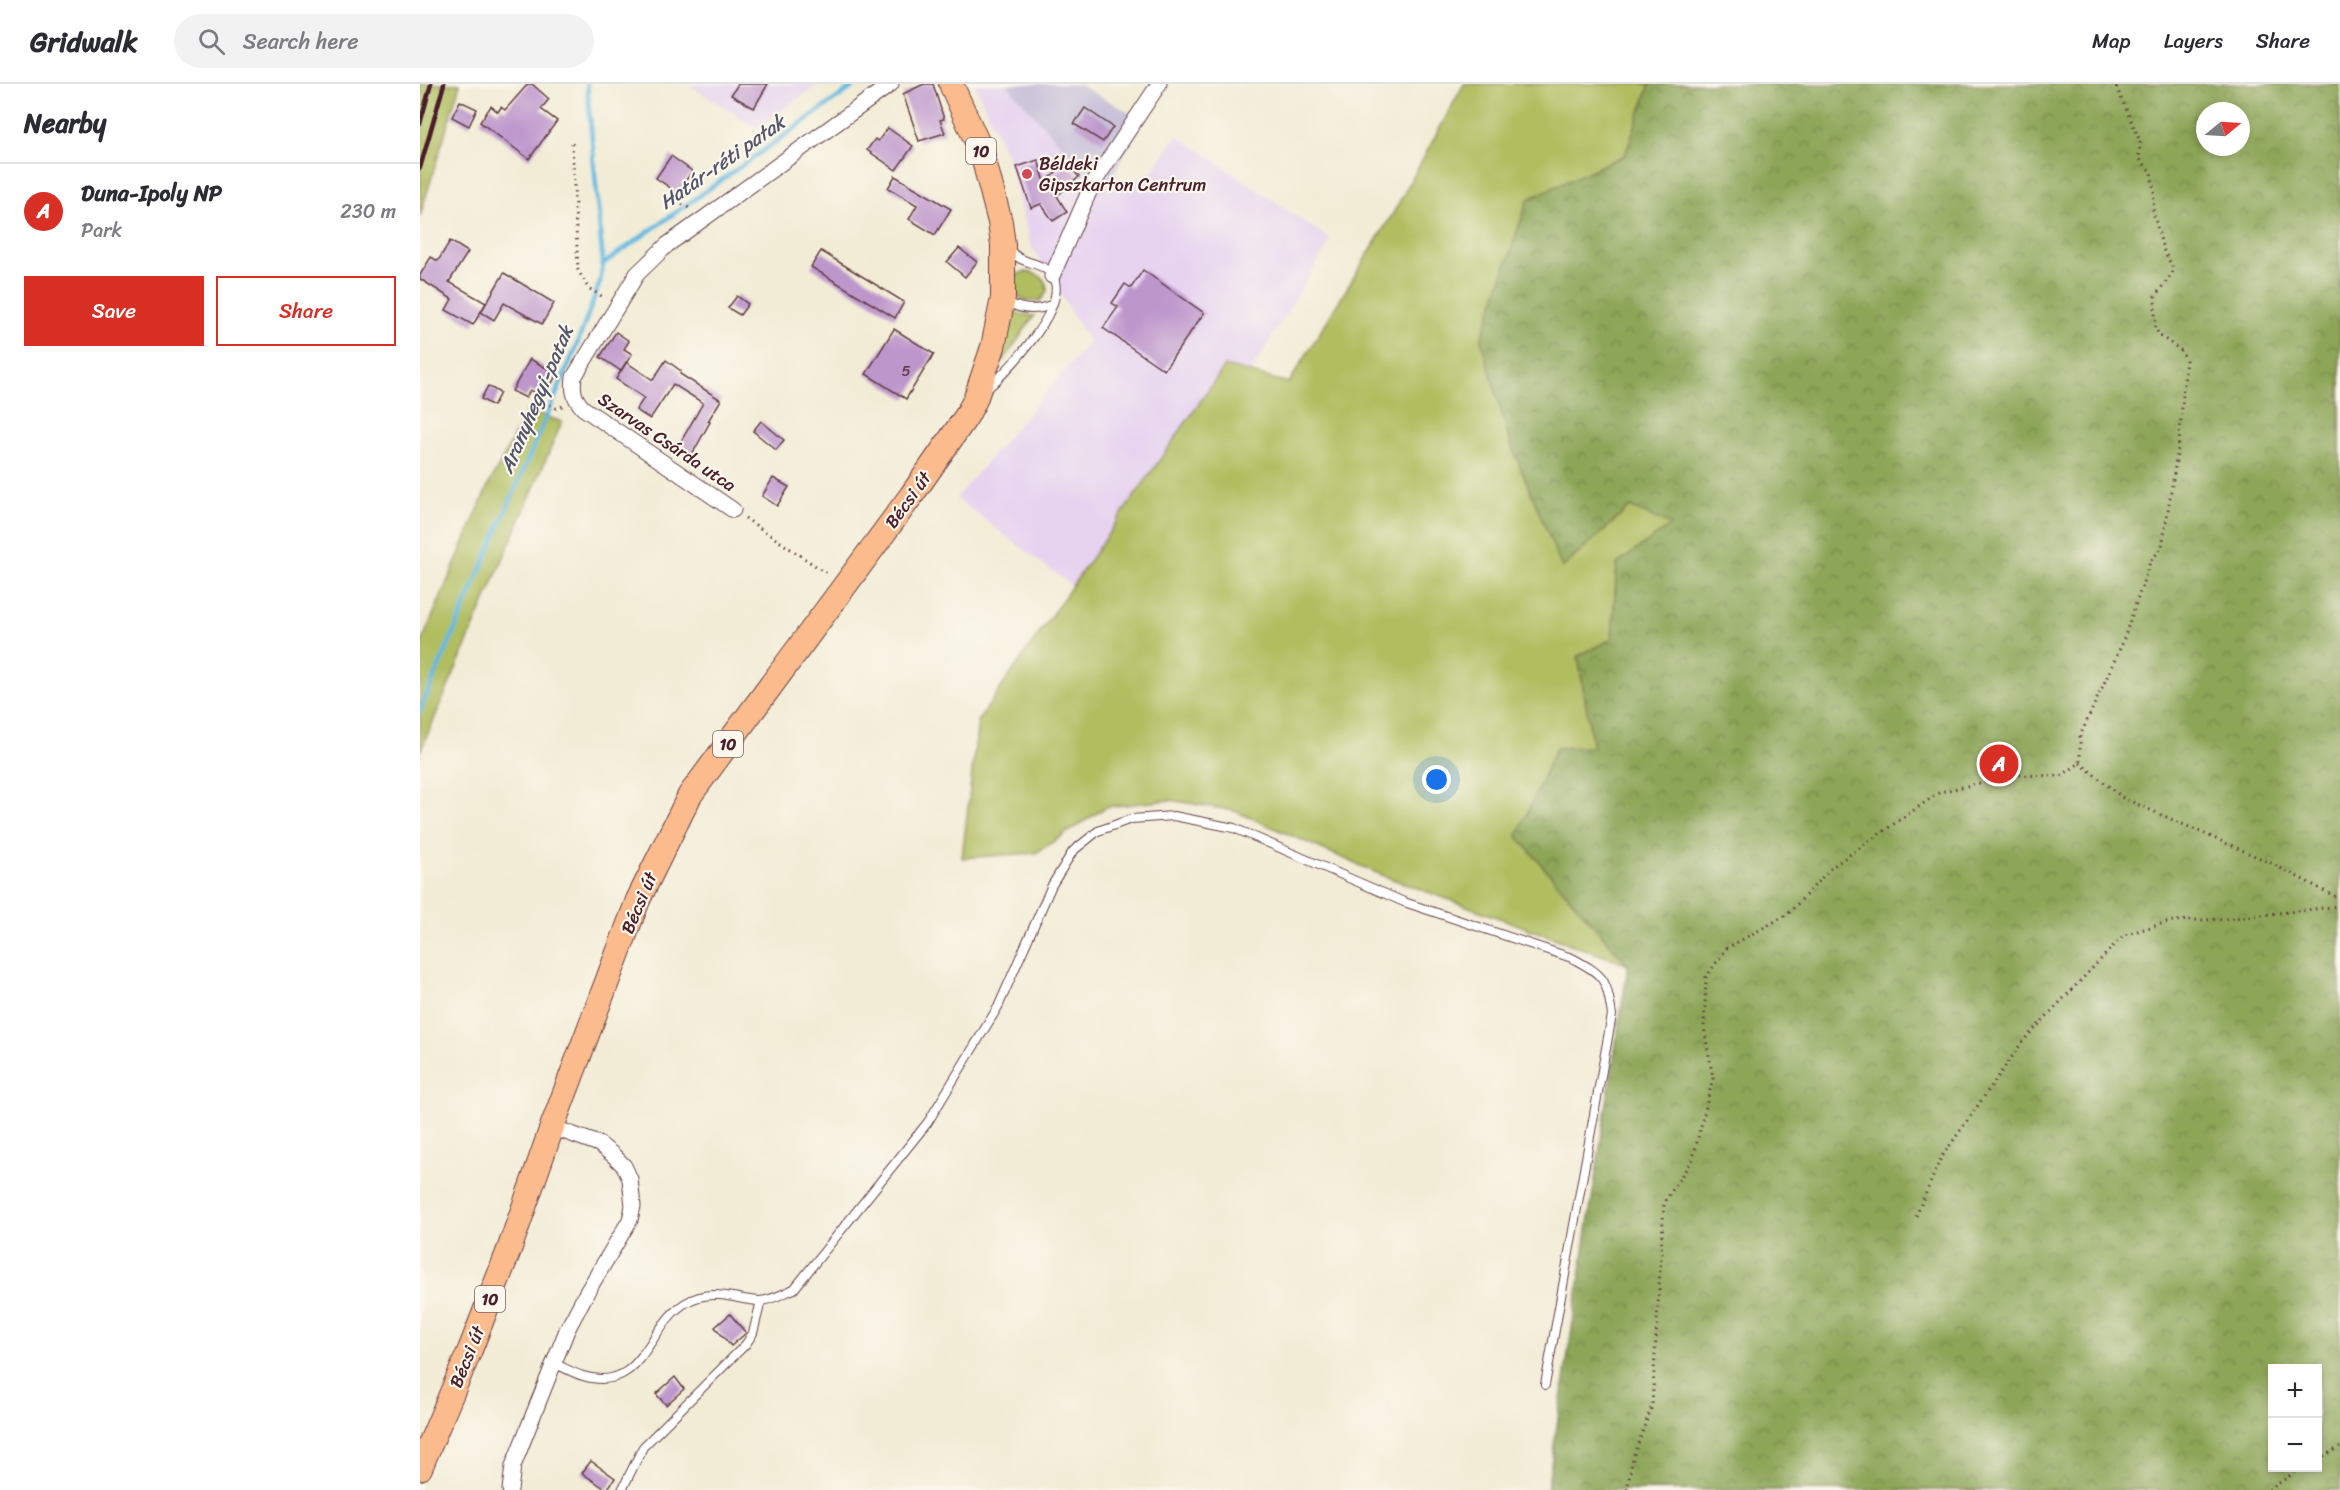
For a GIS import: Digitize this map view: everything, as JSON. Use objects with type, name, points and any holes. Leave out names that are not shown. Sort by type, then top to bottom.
[{"type":"main road","name":"10","points":[[951,84],[982,153],[1009,257],[993,347],[975,400]]},
{"type":"main road","name":"Bécsi út","points":[[420,1468],[505,1261],[552,1127],[638,900],[690,795],[911,496],[966,417],[975,400]]},
{"type":"street","name":"Szarvas Csárda utca","points":[[733,510],[583,408],[575,399],[572,389],[574,377],[637,274],[667,245],[891,84]]},
{"type":"street","points":[[1052,276],[1092,185],[1159,84]]},
{"type":"street","points":[[510,1490],[513,1466],[553,1363],[587,1292],[630,1220],[633,1194],[624,1166],[599,1144],[552,1127]]},
{"type":"lane","points":[[975,400],[1001,377],[1023,352],[1043,325],[1052,305],[1056,286],[1052,276],[1045,268],[1009,257]]},
{"type":"lane","points":[[1002,298],[1026,308],[1040,309],[1052,305]]},
{"type":"lane","points":[[553,1363],[582,1376],[600,1379],[618,1378],[630,1372],[668,1319],[682,1305],[700,1297],[726,1294],[761,1301],[794,1289],[928,1122],[998,1007],[1052,885],[1073,851],[1098,831],[1131,819],[1174,816],[1233,828],[1404,902],[1572,958],[1594,970],[1607,985],[1612,1014],[1545,1385]]},
{"type":"lane","points":[[622,1490],[643,1447],[746,1344],[753,1333],[761,1301]]},
{"type":"path","points":[[2080,763],[2080,736],[2122,644],[2150,562],[2162,548],[2179,442],[2186,360],[2182,351],[2160,336],[2155,328],[2155,296],[2172,274],[2173,268],[2163,249],[2153,211],[2154,191],[2151,172],[2139,158],[2140,141],[2115,84]]},
{"type":"path","points":[[572,143],[579,270],[588,288],[604,297]]},
{"type":"path","points":[[666,196],[694,211]]},
{"type":"path","points":[[553,366],[560,369]]},
{"type":"path","points":[[539,400],[556,408]]},
{"type":"path","points":[[733,510],[844,585]]},
{"type":"path","points":[[2080,763],[2123,798],[2271,863],[2340,899]]},
{"type":"path","points":[[1628,1490],[1633,1456],[1652,1406],[1664,1203],[1693,1158],[1713,1078],[1704,1028],[1706,977],[1727,948],[1788,914],[1832,867],[1940,792],[2016,775],[2061,776],[2080,763]]},
{"type":"path","points":[[1916,1216],[1941,1158],[2023,1041],[2124,935],[2171,921],[2227,919],[2340,906]]},
{"type":"path","points":[[2322,1457],[2340,1447]]},
{"type":"path","points":[[2269,1490],[2294,1472]]},
{"type":"shaded area","points":[[688,84],[819,84],[757,128]]},
{"type":"shaded area","points":[[975,84],[1006,84],[1104,192],[1152,172],[1177,135],[1331,240],[1250,373],[1225,366],[1072,586],[956,498],[1089,342],[1031,246],[1009,161]]},
{"type":"shaded area","points":[[1006,84],[1078,84],[1143,120],[1104,192]]},
{"type":"green space","points":[[420,84],[460,84],[420,216]]},
{"type":"green space","points":[[1464,84],[1650,84],[1625,155],[1528,199],[1562,568],[1630,507],[1921,150],[2196,107],[2196,156],[2250,156],[2250,102],[2226,102],[2340,84],[2340,1490],[1622,1490],[1653,904],[1617,564],[1612,639],[1578,656],[1593,747],[1517,836],[1628,965],[1384,876],[1235,811],[1170,800],[1106,807],[1036,853],[962,858],[978,721],[1225,366],[1289,383],[1392,215]]},
{"type":"green space","points":[[1650,84],[2340,84],[2340,1490],[1547,1490],[1628,965],[1517,836],[1556,748],[1593,747],[1578,656],[1612,639],[1617,564],[1671,525],[1630,507],[1562,568],[1510,442],[1481,340],[1528,199],[1625,155]]},
{"type":"green space","points":[[1024,272],[1037,274],[1045,282],[1047,291],[1041,300],[1025,300],[1012,291],[1014,278]]},
{"type":"green space","points":[[1011,310],[1034,316],[1004,360],[1001,361],[999,359]]},
{"type":"green space","points":[[528,410],[562,422],[420,752],[420,646],[488,486]]},
{"type":"building","points":[[528,84],[532,84],[549,99],[541,109],[557,121],[529,159],[480,122],[491,106],[498,112],[501,107],[505,110]]},
{"type":"building","points":[[738,84],[768,84],[754,108],[731,95]]},
{"type":"building","points":[[924,84],[933,84],[944,119],[940,120],[945,133],[919,141],[903,94]]},
{"type":"building","points":[[460,101],[477,109],[469,126],[452,117]]},
{"type":"building","points":[[1085,108],[1113,127],[1103,142],[1074,124]]},
{"type":"building","points":[[888,128],[913,146],[896,170],[867,150],[875,139],[878,141]]},
{"type":"building","points":[[671,156],[692,171],[678,193],[656,178]]},
{"type":"building","points":[[1038,160],[1045,182],[1067,163],[1079,177],[1057,196],[1067,212],[1053,221],[1041,204],[1031,208],[1017,167]]},
{"type":"building","points":[[895,176],[951,209],[935,235],[909,219],[917,205],[888,188]]},
{"type":"building","points":[[450,241],[468,252],[449,282],[486,303],[473,325],[446,310],[452,299],[420,279],[431,257],[438,261]]},
{"type":"building","points":[[959,248],[977,262],[965,277],[947,262]]},
{"type":"building","points":[[821,251],[904,302],[895,318],[811,267]]},
{"type":"building","points":[[1143,270],[1204,313],[1164,370],[1103,328],[1118,307],[1112,303],[1125,284],[1131,288]]},
{"type":"building","points":[[504,273],[554,303],[542,324],[504,303],[494,320],[481,312]]},
{"type":"building","points":[[737,296],[748,304],[740,315],[728,308]]},
{"type":"building","points":[[894,329],[934,354],[906,399],[866,374]]},
{"type":"building","points":[[616,332],[629,341],[624,349],[632,354],[621,371],[600,357]]},
{"type":"building","points":[[530,359],[557,374],[544,397],[530,390],[526,398],[512,391]]},
{"type":"building","points":[[666,360],[681,371],[680,374],[721,400],[690,458],[676,450],[703,403],[673,384],[650,419],[636,410],[644,398],[616,379],[626,362],[653,380]]},
{"type":"building","points":[[488,386],[500,393],[493,406],[481,399]]},
{"type":"building","points":[[761,421],[784,440],[776,450],[753,431]]},
{"type":"building","points":[[773,478],[789,487],[777,506],[762,496]]},
{"type":"building","points":[[730,1314],[746,1333],[731,1346],[715,1327]]},
{"type":"building","points":[[675,1377],[684,1389],[666,1405],[656,1394]]},
{"type":"building","points":[[591,1461],[615,1478],[607,1490],[582,1473]]},
{"type":"waterway","name":"Aranyhegyi-patak","points":[[420,711],[575,350],[600,282],[603,264],[587,84]]},
{"type":"waterway","name":"Határ-réti patak","points":[[603,264],[857,84]]},
{"type":"railway","points":[[420,124],[431,84]]},
{"type":"railway","points":[[420,168],[444,84]]},
{"type":"place","name":"Béldeki Gipszkarton Centrum","points":[[1027,174]]},
{"type":"place","name":"Duna-Ipoly NP","points":[[1999,764]]}]
